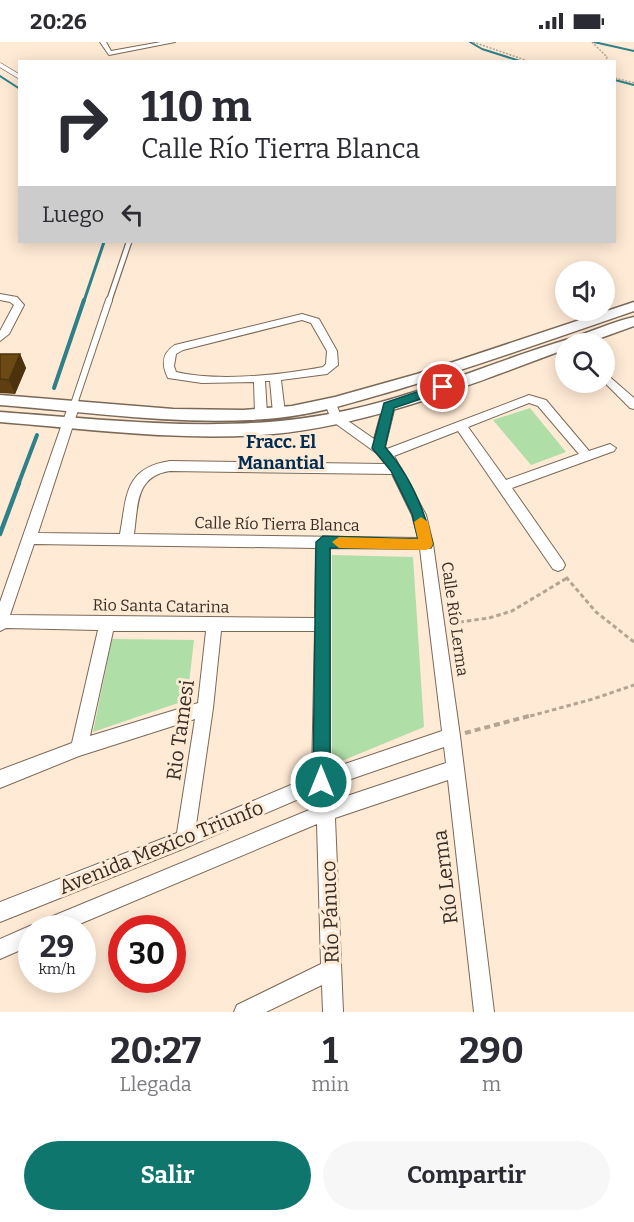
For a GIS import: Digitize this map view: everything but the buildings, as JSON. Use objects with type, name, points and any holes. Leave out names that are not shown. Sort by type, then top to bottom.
[{"type":"main road","points":[[582,333],[634,306]]},
{"type":"main road","points":[[594,333],[634,321]]},
{"type":"main road","points":[[0,417],[160,429],[275,428],[333,411],[438,373],[555,344]]},
{"type":"main road","points":[[0,400],[205,414],[333,411],[388,406],[555,345]]},
{"type":"street","points":[[103,42],[109,53],[172,42]]},
{"type":"street","points":[[0,297],[13,298],[19,305],[0,338]]},
{"type":"street","points":[[302,316],[315,321],[332,351],[333,359],[329,368],[318,372],[275,377],[177,376],[170,372],[168,360],[175,349],[191,343],[302,316]]},
{"type":"street","points":[[275,377],[279,412]]},
{"type":"street","points":[[259,378],[261,414]]},
{"type":"street","points":[[615,387],[634,405]]},
{"type":"street","points":[[388,406],[382,451],[529,399],[537,401],[548,410],[587,456]]},
{"type":"street","points":[[1,622],[74,405]]},
{"type":"street","name":"Calle Río Lerma","points":[[333,411],[382,451],[396,469],[419,514],[426,544],[452,736]]},
{"type":"street","points":[[460,424],[558,565]]},
{"type":"street","points":[[503,486],[610,448]]},
{"type":"street","points":[[126,539],[137,484],[143,474],[152,468],[170,466],[396,469]]},
{"type":"street","name":"Calle Río Tierra Blanca","points":[[28,537],[426,544]]},
{"type":"street","points":[[321,782],[323,542]]},
{"type":"street","name":"Rio Santa Catarina","points":[[1,622],[321,625]]},
{"type":"street","points":[[80,748],[107,624]]},
{"type":"street","name":"Rio Tamesi","points":[[185,840],[205,708],[214,625]]},
{"type":"street","points":[[0,779],[80,748],[205,708]]},
{"type":"street","name":"Avenida Mexico Triunfo","points":[[0,912],[185,840],[321,782],[452,736]]},
{"type":"street","name":"Río Lerma","points":[[452,736],[484,1012]]},
{"type":"street","name":"Avenida Mexico Triunfo","points":[[79,915],[327,812],[455,769]]},
{"type":"street","name":"Río Pánuco","points":[[327,812],[333,1012]]},
{"type":"street","points":[[0,949],[18,941]]},
{"type":"street","points":[[244,1012],[331,970]]},
{"type":"lane","points":[[0,64],[18,76]]},
{"type":"lane","points":[[74,405],[129,243]]},
{"type":"path","points":[[473,42],[525,60]]},
{"type":"path","points":[[592,42],[607,57],[606,60]]},
{"type":"path","points":[[616,78],[634,83]]},
{"type":"path","points":[[558,565],[596,612],[634,642]]},
{"type":"path","points":[[438,625],[489,618],[512,611],[567,578]]},
{"type":"path","points":[[452,736],[593,699],[634,685]]},
{"type":"green space","points":[[530,408],[566,452],[531,465],[493,420]]},
{"type":"green space","points":[[332,555],[413,557],[424,727],[332,765]]},
{"type":"green space","points":[[112,639],[194,640],[187,700],[93,732]]},
{"type":"waterway","points":[[470,42],[482,49],[517,60]]},
{"type":"waterway","points":[[594,42],[634,51]]},
{"type":"waterway","points":[[0,76],[18,88]]},
{"type":"waterway","points":[[616,80],[634,85]]},
{"type":"waterway","points":[[84,301],[104,243]]},
{"type":"waterway","points":[[54,388],[84,300]]},
{"type":"waterway","points":[[18,485],[37,435]]},
{"type":"waterway","points":[[0,534],[19,483]]},
{"type":"slow traffic","points":[[339,542],[426,544],[421,522]]},
{"type":"district","name":"Fracc. El Manantial","points":[[281,452]]},
{"type":"route","points":[[321,782],[323,542],[426,544],[419,514],[396,469],[386,454],[378,448],[388,406],[443,387]]}]
